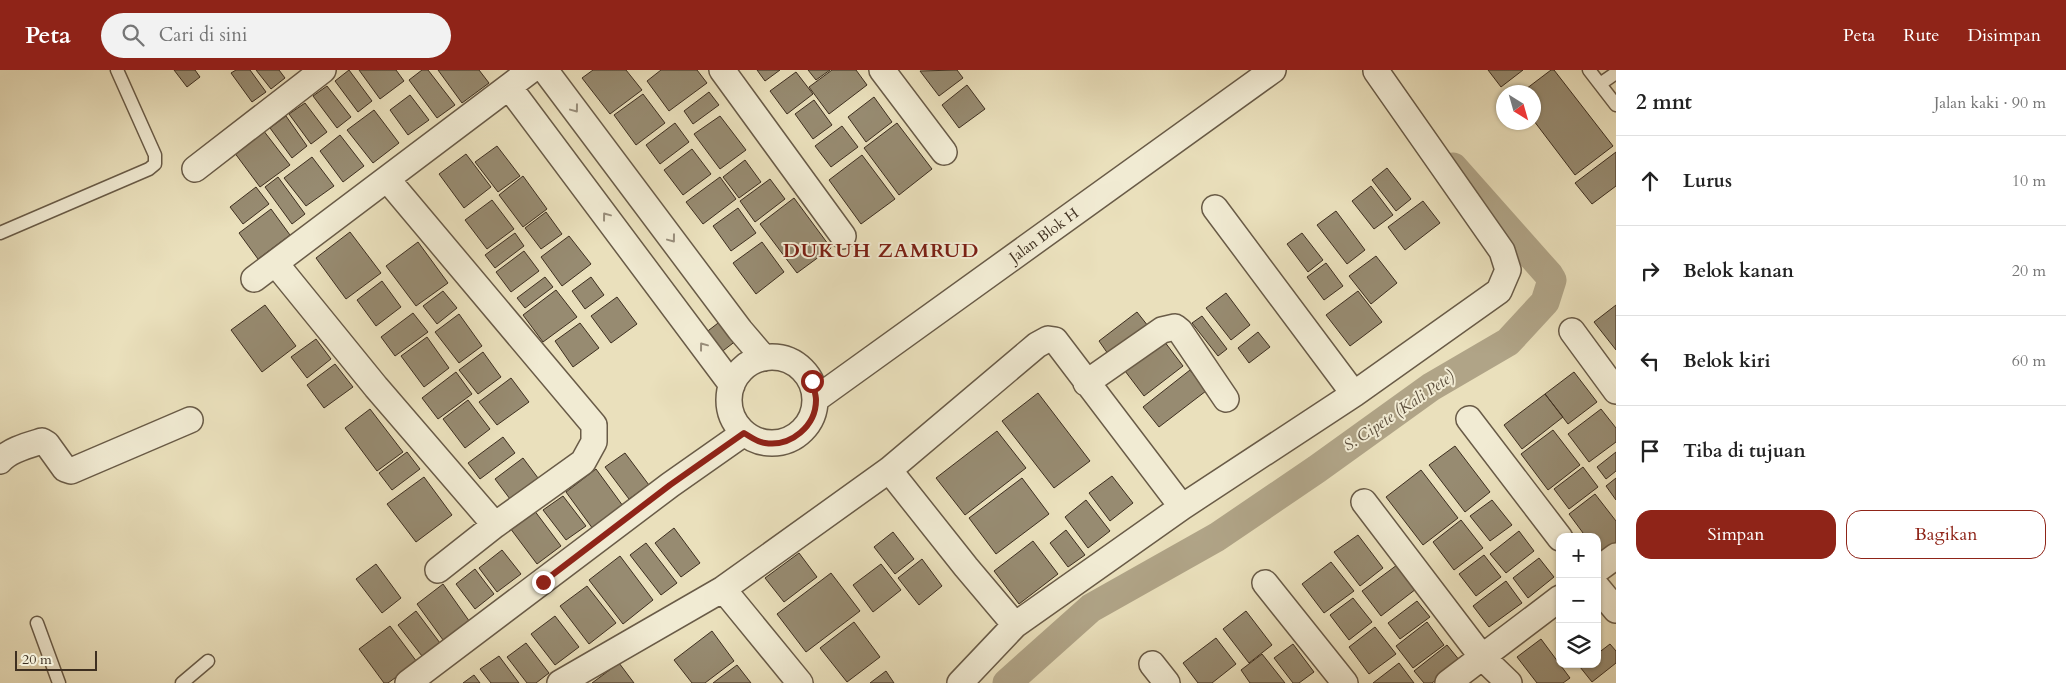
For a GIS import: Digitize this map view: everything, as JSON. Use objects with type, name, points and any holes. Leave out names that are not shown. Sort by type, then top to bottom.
[{"type":"street","points":[[195,169],[323,70]]},
{"type":"street","points":[[722,70],[843,236]]},
{"type":"street","points":[[882,70],[944,152]]},
{"type":"street","name":"Jalan Blok H","points":[[816,400],[1273,70]]},
{"type":"street","points":[[960,683],[1015,625],[1182,507],[1354,394],[1499,291],[1508,270],[1502,251],[1376,71]]},
{"type":"street","points":[[525,74],[764,358]]},
{"type":"street","points":[[254,279],[525,74]]},
{"type":"street","points":[[525,74],[732,385]]},
{"type":"street","points":[[387,179],[594,425],[594,442],[583,462],[494,525],[438,570]]},
{"type":"street","points":[[1215,208],[1354,394]]},
{"type":"street","points":[[276,264],[376,387],[494,525]]},
{"type":"street","points":[[1086,383],[1162,330],[1174,327],[1180,331],[1226,399]]},
{"type":"street","points":[[1572,331],[1616,391]]},
{"type":"street","points":[[560,683],[724,589],[889,470],[1037,345],[1048,340],[1055,340],[1182,507]]},
{"type":"street","points":[[764,358],[783,358],[800,366],[812,381],[816,400],[814,412],[809,423],[791,440],[778,443],[754,440],[744,433],[730,411],[729,398],[732,385],[739,372],[750,363],[764,358]]},
{"type":"street","points":[[1469,419],[1556,533]]},
{"type":"street","points":[[0,461],[27,446],[42,441],[47,444],[65,469],[71,471],[190,420]]},
{"type":"street","points":[[408,683],[670,485],[744,433]]},
{"type":"street","points":[[889,470],[1015,625]]},
{"type":"street","points":[[1364,502],[1482,657],[1509,683]]},
{"type":"street","points":[[1601,567],[1616,556]]},
{"type":"street","points":[[1265,583],[1345,683]]},
{"type":"street","points":[[724,589],[800,683]]},
{"type":"street","points":[[1601,592],[1616,610]]},
{"type":"street","points":[[1448,683],[1556,601]]},
{"type":"lane","points":[[0,233],[150,169],[155,164],[155,155],[117,70]]},
{"type":"lane","points":[[1589,70],[1616,105]]},
{"type":"lane","points":[[1600,84],[1616,73]]},
{"type":"lane","points":[[37,623],[59,683]]},
{"type":"lane","points":[[182,683],[208,661]]},
{"type":"building","points":[[174,70],[195,70],[200,77],[187,87]]},
{"type":"building","points":[[236,70],[250,70],[266,92],[252,102],[231,73]]},
{"type":"building","points":[[256,70],[279,70],[285,78],[271,89]]},
{"type":"building","points":[[349,70],[372,101],[358,112],[335,81]]},
{"type":"building","points":[[359,70],[396,70],[404,81],[380,99]]},
{"type":"building","points":[[422,70],[428,70],[455,105],[437,118],[409,80]]},
{"type":"building","points":[[438,70],[479,70],[489,83],[462,103]]},
{"type":"building","points":[[593,70],[626,70],[642,90],[610,114],[582,78]]},
{"type":"building","points":[[661,70],[697,70],[707,83],[669,111],[647,81]]},
{"type":"building","points":[[757,70],[780,70],[765,81]]},
{"type":"building","points":[[808,70],[830,70],[816,80]]},
{"type":"building","points":[[832,70],[856,70],[867,85],[829,114],[809,87]]},
{"type":"building","points":[[957,70],[963,78],[939,96],[920,71]]},
{"type":"building","points":[[1488,70],[1523,70],[1504,85],[1499,85]]},
{"type":"building","points":[[1551,70],[1554,70],[1613,146],[1575,175],[1541,130],[1541,85],[1531,85]]},
{"type":"building","points":[[796,72],[813,94],[787,114],[770,91]]},
{"type":"building","points":[[967,85],[985,109],[959,128],[942,105]]},
{"type":"building","points":[[327,86],[351,117],[337,128],[313,96]]},
{"type":"building","points":[[709,92],[719,105],[693,124],[684,111]]},
{"type":"building","points":[[643,94],[665,123],[636,145],[614,115]]},
{"type":"building","points":[[410,95],[429,120],[408,135],[390,110]]},
{"type":"building","points":[[874,97],[892,122],[866,142],[848,117]]},
{"type":"building","points":[[814,100],[832,125],[813,139],[795,114]]},
{"type":"building","points":[[305,103],[327,132],[311,144],[289,114]]},
{"type":"building","points":[[374,110],[399,143],[373,163],[347,130]]},
{"type":"building","points":[[286,116],[307,146],[292,158],[270,128]]},
{"type":"building","points":[[720,116],[746,150],[720,169],[694,134]]},
{"type":"building","points":[[675,123],[689,142],[660,164],[646,145]]},
{"type":"building","points":[[897,123],[932,169],[899,195],[864,148]]},
{"type":"building","points":[[842,126],[858,147],[831,167],[815,146]]},
{"type":"building","points":[[263,130],[290,165],[260,187],[234,152]]},
{"type":"building","points":[[340,135],[364,166],[343,182],[320,151]]},
{"type":"building","points":[[497,146],[520,176],[498,192],[475,162]]},
{"type":"building","points":[[692,149],[711,174],[683,195],[664,170]]},
{"type":"building","points":[[1616,152],[1616,186],[1592,204],[1575,183]]},
{"type":"building","points":[[466,154],[491,187],[464,208],[439,174]]},
{"type":"building","points":[[862,155],[895,199],[861,224],[829,180]]},
{"type":"building","points":[[312,157],[334,186],[306,206],[284,178]]},
{"type":"building","points":[[745,160],[761,182],[739,198],[723,177]]},
{"type":"building","points":[[1387,168],[1411,199],[1396,211],[1372,180]]},
{"type":"building","points":[[523,176],[547,209],[523,227],[499,195]]},
{"type":"building","points":[[278,177],[305,214],[292,224],[265,187]]},
{"type":"building","points":[[720,177],[736,199],[703,224],[686,202]]},
{"type":"building","points":[[770,179],[785,199],[755,222],[740,201]]},
{"type":"building","points":[[1371,186],[1393,215],[1374,229],[1352,201]]},
{"type":"building","points":[[256,187],[269,204],[243,224],[230,207]]},
{"type":"building","points":[[794,198],[831,248],[797,273],[760,224]]},
{"type":"building","points":[[492,200],[514,229],[487,249],[465,220]]},
{"type":"building","points":[[1423,201],[1440,223],[1405,250],[1388,227]]},
{"type":"building","points":[[738,208],[756,233],[731,251],[713,226]]},
{"type":"building","points":[[271,209],[290,235],[258,259],[239,233]]},
{"type":"building","points":[[1336,211],[1365,250],[1347,264],[1317,225]]},
{"type":"building","points":[[546,212],[562,234],[541,249],[525,228]]},
{"type":"building","points":[[350,232],[381,273],[346,299],[316,258]]},
{"type":"building","points":[[515,233],[524,246],[495,268],[485,255]]},
{"type":"building","points":[[1302,233],[1323,260],[1308,272],[1287,244]]},
{"type":"building","points":[[569,236],[591,264],[562,286],[541,257]]},
{"type":"building","points":[[418,242],[448,283],[416,306],[386,266]]},
{"type":"building","points":[[762,242],[784,272],[756,294],[733,263]]},
{"type":"building","points":[[524,251],[539,271],[511,292],[496,272]]},
{"type":"building","points":[[1376,256],[1397,283],[1371,304],[1349,276]]},
{"type":"building","points":[[1326,263],[1343,286],[1324,300],[1307,277]]},
{"type":"building","points":[[545,277],[553,287],[525,308],[517,298]]},
{"type":"building","points":[[591,277],[604,295],[585,309],[572,291]]},
{"type":"building","points":[[382,281],[401,307],[376,326],[357,300]]},
{"type":"building","points":[[556,290],[577,317],[543,342],[523,315]]},
{"type":"building","points":[[443,291],[457,308],[437,324],[423,306]]},
{"type":"building","points":[[1358,291],[1382,322],[1350,346],[1326,315]]},
{"type":"building","points":[[1226,293],[1250,325],[1231,340],[1206,308]]},
{"type":"building","points":[[617,297],[637,324],[611,343],[591,316]]},
{"type":"building","points":[[265,305],[296,346],[262,372],[231,330]]},
{"type":"building","points":[[1616,305],[1616,350],[1594,322]]},
{"type":"building","points":[[1137,312],[1152,331],[1113,361],[1099,341]]},
{"type":"building","points":[[413,313],[428,332],[395,356],[381,337]]},
{"type":"building","points":[[459,314],[482,346],[459,363],[435,332]]},
{"type":"building","points":[[1202,316],[1227,349],[1218,356],[1192,323]]},
{"type":"building","points":[[722,320],[737,340],[715,357],[700,337]]},
{"type":"building","points":[[580,323],[599,348],[573,367],[555,341]]},
{"type":"building","points":[[1258,332],[1270,347],[1249,363],[1238,348]]},
{"type":"building","points":[[427,337],[449,368],[424,387],[401,356]]},
{"type":"building","points":[[1161,337],[1183,366],[1144,396],[1122,367]]},
{"type":"building","points":[[316,339],[331,359],[307,378],[291,357]]},
{"type":"building","points":[[483,352],[501,377],[478,394],[459,370]]},
{"type":"building","points":[[335,364],[353,387],[324,408],[307,385]]},
{"type":"building","points":[[1190,370],[1206,391],[1159,427],[1143,407]]},
{"type":"building","points":[[456,372],[472,394],[438,419],[422,398]]},
{"type":"building","points":[[1574,372],[1597,402],[1568,424],[1545,394]]},
{"type":"building","points":[[511,378],[529,402],[497,425],[479,402]]},
{"type":"building","points":[[1038,393],[1090,461],[1054,488],[1002,421]]},
{"type":"building","points":[[1545,394],[1563,417],[1522,449],[1504,425]]},
{"type":"building","points":[[468,400],[490,429],[465,448],[443,419]]},
{"type":"building","points":[[370,409],[403,452],[377,471],[345,428]]},
{"type":"building","points":[[1601,409],[1616,428],[1616,442],[1589,462],[1568,434]]},
{"type":"building","points":[[1553,430],[1580,465],[1548,490],[1521,454]]},
{"type":"building","points":[[997,431],[1026,468],[965,515],[936,478]]},
{"type":"building","points":[[503,437],[515,453],[480,479],[468,463]]},
{"type":"building","points":[[1455,446],[1490,492],[1465,512],[1429,465]]},
{"type":"building","points":[[407,452],[420,469],[392,490],[379,473]]},
{"type":"building","points":[[1616,452],[1616,471],[1606,479],[1597,467]]},
{"type":"building","points":[[625,453],[649,485],[629,499],[605,467]]},
{"type":"building","points":[[523,458],[538,478],[510,499],[495,479]]},
{"type":"building","points":[[1583,467],[1598,487],[1569,509],[1554,489]]},
{"type":"building","points":[[596,469],[623,506],[593,529],[566,492]]},
{"type":"building","points":[[1421,470],[1458,518],[1423,545],[1386,497]]},
{"type":"building","points":[[1112,476],[1133,503],[1110,521],[1089,493]]},
{"type":"building","points":[[424,477],[452,515],[416,542],[387,504]]},
{"type":"building","points":[[1022,478],[1049,514],[996,554],[969,518]]},
{"type":"building","points":[[1616,478],[1616,500],[1606,486]]},
{"type":"building","points":[[1595,494],[1616,521],[1616,544],[1601,556],[1601,533],[1583,533],[1569,514]]},
{"type":"building","points":[[563,496],[586,526],[566,540],[543,510]]},
{"type":"building","points":[[1086,500],[1110,531],[1088,548],[1065,517]]},
{"type":"building","points":[[1492,500],[1512,525],[1490,541],[1470,516]]},
{"type":"building","points":[[534,510],[561,546],[537,564],[510,528]]},
{"type":"building","points":[[1461,520],[1483,548],[1454,570],[1433,542]]},
{"type":"building","points":[[674,528],[700,563],[681,577],[655,543]]},
{"type":"building","points":[[1066,530],[1085,555],[1068,567],[1050,543]]},
{"type":"building","points":[[1519,531],[1534,551],[1506,573],[1490,554]]},
{"type":"building","points":[[893,532],[914,559],[895,574],[874,547]]},
{"type":"building","points":[[1358,535],[1383,568],[1360,586],[1334,552]]},
{"type":"building","points":[[1033,541],[1058,574],[1019,604],[994,571]]},
{"type":"building","points":[[646,543],[677,583],[661,595],[630,555]]},
{"type":"building","points":[[502,550],[521,574],[497,592],[479,568]]},
{"type":"building","points":[[799,553],[817,577],[784,602],[765,578]]},
{"type":"building","points":[[1484,555],[1501,577],[1476,596],[1459,574]]},
{"type":"building","points":[[620,556],[653,600],[623,624],[589,580]]},
{"type":"building","points":[[1539,558],[1554,577],[1528,598],[1513,578]]},
{"type":"building","points":[[922,559],[942,586],[919,605],[898,578]]},
{"type":"building","points":[[1331,562],[1354,591],[1324,613],[1302,584]]},
{"type":"building","points":[[376,564],[401,598],[382,613],[356,579]]},
{"type":"building","points":[[881,564],[901,590],[873,612],[853,585]]},
{"type":"building","points":[[1397,565],[1416,589],[1381,616],[1362,591]]},
{"type":"building","points":[[475,569],[494,594],[475,609],[456,584]]},
{"type":"building","points":[[831,573],[860,611],[806,652],[777,614]]},
{"type":"building","points":[[1506,581],[1522,603],[1489,627],[1473,606]]},
{"type":"building","points":[[443,584],[472,625],[446,644],[417,604]]},
{"type":"building","points":[[587,586],[616,623],[589,644],[560,606]]},
{"type":"building","points":[[1353,598],[1372,622],[1349,640],[1330,615]]},
{"type":"building","points":[[1417,601],[1430,617],[1400,639],[1388,623]]},
{"type":"building","points":[[416,611],[440,643],[422,656],[398,625]]},
{"type":"building","points":[[1246,611],[1272,645],[1249,663],[1223,629]]},
{"type":"building","points":[[555,616],[579,647],[555,665],[531,634]]},
{"type":"building","points":[[854,622],[880,657],[847,682],[820,648]]},
{"type":"building","points":[[1427,622],[1444,645],[1413,668],[1396,646]]},
{"type":"building","points":[[390,626],[417,662],[388,683],[384,683],[359,649]]},
{"type":"building","points":[[1375,627],[1396,654],[1369,674],[1349,647]]},
{"type":"building","points":[[712,631],[734,661],[705,683],[692,683],[674,660]]},
{"type":"building","points":[[1216,638],[1236,664],[1212,683],[1198,683],[1183,663]]},
{"type":"building","points":[[1541,639],[1556,659],[1556,668],[1563,668],[1570,678],[1563,683],[1537,683],[1517,657]]},
{"type":"building","points":[[526,643],[549,673],[536,683],[527,683],[507,657]]},
{"type":"building","points":[[1293,644],[1314,672],[1299,683],[1293,683],[1274,658]]},
{"type":"building","points":[[1610,644],[1616,651],[1616,663],[1592,682],[1581,668],[1601,668],[1601,651]]},
{"type":"building","points":[[1447,645],[1460,661],[1432,683],[1424,683],[1414,671]]},
{"type":"building","points":[[1262,654],[1285,683],[1250,683],[1241,670]]},
{"type":"building","points":[[499,656],[519,683],[491,683],[480,669]]},
{"type":"building","points":[[619,663],[634,683],[592,683]]},
{"type":"building","points":[[1399,663],[1414,683],[1373,683]]},
{"type":"building","points":[[737,665],[751,683],[713,683]]},
{"type":"building","points":[[886,671],[894,683],[870,683]]},
{"type":"building","points":[[474,675],[480,683],[463,683]]},
{"type":"waterway","name":"S. Cipete (Kali Pete)","points":[[1007,683],[1091,608],[1217,537],[1317,469],[1431,387],[1508,342],[1545,302],[1552,280],[1549,275],[1453,167]]},
{"type":"district","name":"DUKUH ZAMRUD","points":[[881,250]]},
{"type":"route","points":[[543,582],[670,485],[744,433],[754,440],[766,443],[791,440],[809,423],[814,412],[816,400],[812,381]]}]
